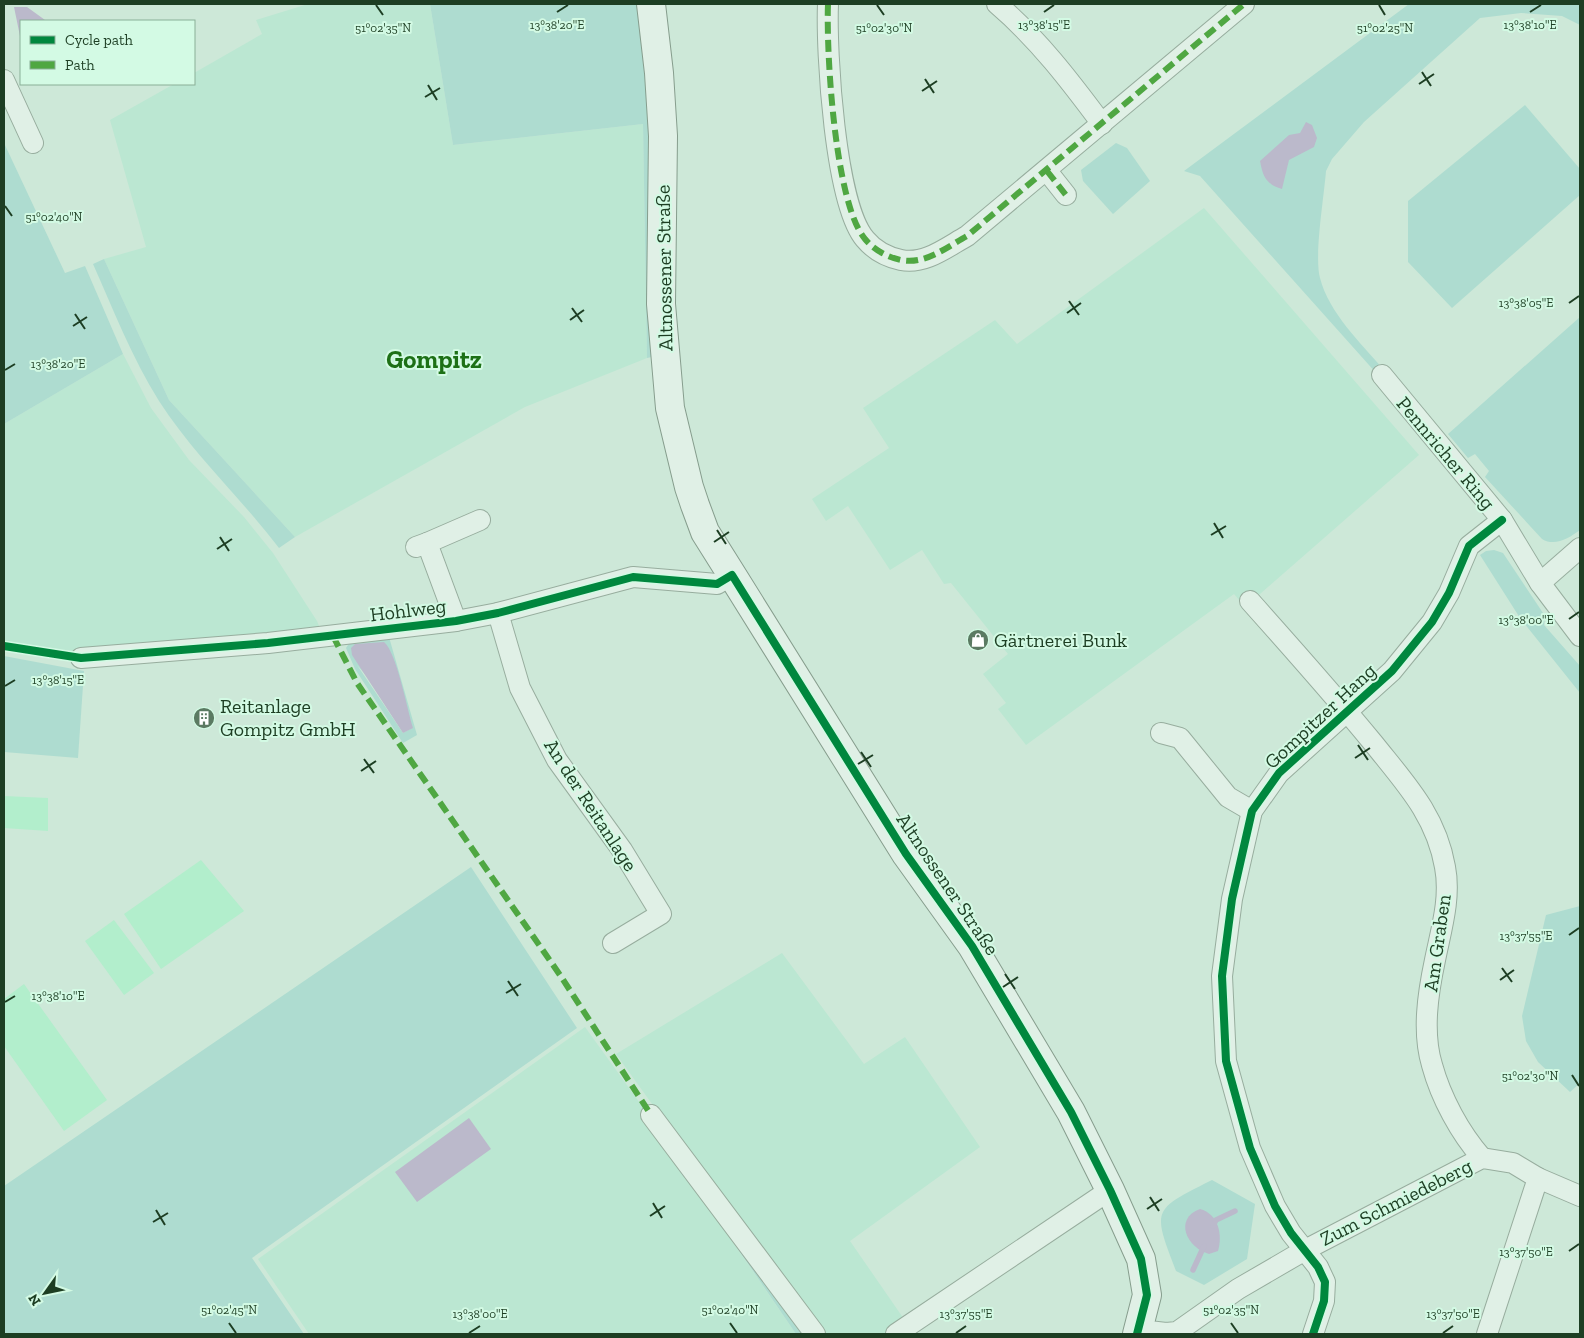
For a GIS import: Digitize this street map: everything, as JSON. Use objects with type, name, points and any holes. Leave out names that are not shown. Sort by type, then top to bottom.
[{"type":"street","name":"Altnossener Straße","points":[[651,4],[660,73],[663,136],[661,304],[670,408],[688,487],[705,532],[906,854],[977,955],[1071,1112],[1110,1190],[1140,1259],[1146,1295],[1138,1332]]},
{"type":"street","points":[[828,4],[833,114],[840,163],[853,217],[864,239],[883,255],[902,260],[925,259],[967,236],[1244,4]]},
{"type":"street","points":[[997,4],[1024,26],[1072,83],[1102,124]]},
{"type":"street","points":[[4,80],[33,143]]},
{"type":"street","points":[[1046,171],[1066,195]]},
{"type":"street","name":"Pennricher Ring","points":[[1382,376],[1502,520],[1540,582],[1580,636]]},
{"type":"street","name":"Hohlweg","points":[[456,621],[421,545],[480,520]]},
{"type":"street","name":"Gompitzer Hang","points":[[1313,1334],[1324,1300],[1326,1282],[1318,1267],[1291,1233],[1275,1206],[1250,1148],[1226,1061],[1222,976],[1232,899],[1252,811],[1279,773],[1392,671],[1432,622],[1449,593],[1469,546],[1502,520]]},
{"type":"street","points":[[1540,582],[1580,548]]},
{"type":"street","name":"Hohlweg","points":[[80,658],[268,643],[456,621],[498,613],[634,577],[717,584],[732,574]]},
{"type":"street","name":"Am Graben","points":[[1250,600],[1348,711],[1418,798],[1428,815],[1445,867],[1446,907],[1430,985],[1428,1013],[1431,1065],[1451,1112],[1482,1158]]},
{"type":"street","name":"An der Reitanlage","points":[[498,613],[520,688],[557,760],[622,850],[661,914],[613,943]]},
{"type":"street","points":[[1161,734],[1180,738],[1228,797],[1252,811]]},
{"type":"street","points":[[651,1115],[815,1334]]},
{"type":"street","name":"Zum Schmiedeberg","points":[[1138,1332],[1177,1332],[1238,1289],[1304,1250],[1482,1158],[1513,1163],[1538,1178],[1580,1196]]},
{"type":"street","points":[[1487,1334],[1538,1178]]},
{"type":"street","points":[[896,1334],[1110,1190]]},
{"type":"shaded area","points":[[308,4],[430,4],[453,145],[643,124],[647,358],[525,407],[295,537],[169,400],[104,259],[146,247],[110,120],[172,85],[195,85],[195,72],[262,34],[256,20]]},
{"type":"shaded area","points":[[430,4],[643,4],[651,67],[649,316],[651,346],[656,356],[647,358],[643,124],[453,145]]},
{"type":"shaded area","points":[[1409,4],[1580,4],[1580,25],[1562,16],[1521,13],[1480,18],[1364,122],[1332,159],[1326,171],[1320,226],[1318,268],[1320,278],[1324,291],[1338,315],[1383,369],[1377,374],[1200,176],[1184,171]]},
{"type":"shaded area","points":[[14,7],[27,7],[45,20],[20,20],[20,36]]},
{"type":"shaded area","points":[[1525,105],[1580,169],[1580,195],[1452,308],[1408,262],[1408,201]]},
{"type":"shaded area","points":[[1306,122],[1312,125],[1317,138],[1314,147],[1289,160],[1282,189],[1272,185],[1262,171],[1260,161],[1289,135],[1300,133]]},
{"type":"shaded area","points":[[4,143],[65,273],[85,266],[123,354],[4,424]]},
{"type":"shaded area","points":[[1116,143],[1127,148],[1150,181],[1113,214],[1083,181],[1081,170]]},
{"type":"shaded area","points":[[1204,208],[1419,455],[1245,607],[1234,594],[1026,745],[998,709],[1006,703],[983,674],[1008,654],[951,583],[944,584],[922,550],[890,570],[848,506],[826,521],[812,499],[889,448],[863,408],[995,320],[1017,344]]},
{"type":"shaded area","points":[[104,259],[169,400],[295,537],[279,548],[202,458],[172,420],[149,385],[93,264]]},
{"type":"shaded area","points":[[1580,317],[1580,530],[1567,538],[1552,542],[1542,539],[1485,477],[1489,471],[1475,454],[1468,458],[1448,434]]},
{"type":"shaded area","points":[[123,354],[151,408],[189,460],[244,517],[273,553],[317,621],[321,631],[81,653],[4,641],[4,424]]},
{"type":"shaded area","points":[[1494,550],[1503,553],[1545,616],[1544,625],[1580,666],[1580,693],[1520,618],[1480,555],[1486,551]]},
{"type":"shaded area","points":[[389,637],[417,735],[403,743],[355,669],[346,648],[350,642]],"holes":[[[357,665],[412,728],[403,733]]]},
{"type":"shaded area","points":[[384,642],[393,657],[413,728],[403,733],[352,655],[351,648],[355,644]]},
{"type":"shaded area","points":[[4,656],[84,671],[78,758],[4,752]]},
{"type":"shaded area","points":[[471,867],[577,1028],[252,1258],[304,1334],[4,1334],[4,1186]]},
{"type":"shaded area","points":[[1580,906],[1580,1083],[1570,1092],[1538,1062],[1526,1041],[1522,1016],[1546,915]]},
{"type":"shaded area","points":[[782,953],[864,1064],[905,1037],[980,1147],[850,1241],[906,1322],[888,1334],[818,1334],[616,1054]]},
{"type":"shaded area","points":[[585,1027],[707,1196],[703,1199],[796,1334],[309,1334],[258,1259]]},
{"type":"shaded area","points":[[469,1118],[491,1149],[417,1202],[395,1172]]},
{"type":"shaded area","points":[[1212,1180],[1255,1204],[1247,1259],[1204,1285],[1176,1271],[1163,1235],[1161,1223],[1163,1214],[1168,1206],[1178,1198]]},
{"type":"shaded area","points":[[703,1198],[806,1334],[796,1334]]},
{"type":"shaded area","points":[[1200,1209],[1211,1215],[1218,1226],[1220,1238],[1218,1251],[1209,1254],[1195,1246],[1189,1240],[1186,1233],[1187,1219]]},
{"type":"sand","points":[[4,796],[48,798],[48,831],[4,828]]},
{"type":"sand","points":[[201,860],[244,911],[161,969],[124,914]]},
{"type":"sand","points":[[114,920],[154,973],[124,995],[85,941]]},
{"type":"sand","points":[[24,984],[107,1100],[64,1131],[4,1046],[4,999]]},
{"type":"waterway","points":[[1213,1226],[1216,1220],[1235,1211]]},
{"type":"waterway","points":[[1193,1270],[1204,1246]]},
{"type":"marked path","points":[[828,4],[829,56],[834,126],[846,194],[855,221],[865,239],[877,250],[891,257],[910,261],[927,258],[967,236],[1244,4]]},
{"type":"marked path","points":[[1047,171],[1066,195]]},
{"type":"marked path","points":[[333,636],[357,683],[560,975],[651,1115]]},
{"type":"cycle path","points":[[1313,1334],[1324,1301],[1325,1282],[1318,1267],[1291,1233],[1275,1206],[1250,1148],[1226,1061],[1222,976],[1232,899],[1252,811],[1279,773],[1392,671],[1432,622],[1449,593],[1469,546],[1502,520]]},
{"type":"cycle path","points":[[4,646],[81,658],[268,643],[456,621],[498,613],[633,577],[717,584],[732,575],[906,854],[972,946],[1071,1112],[1110,1190],[1141,1259],[1147,1295],[1137,1334]]},
{"type":"place","name":"Gärtnerei Bunk","points":[[978,640]]},
{"type":"place","name":"Reitanlage Gompitz GmbH","points":[[204,718]]},
{"type":"district","name":"Gompitz","points":[[434,359]]}]
